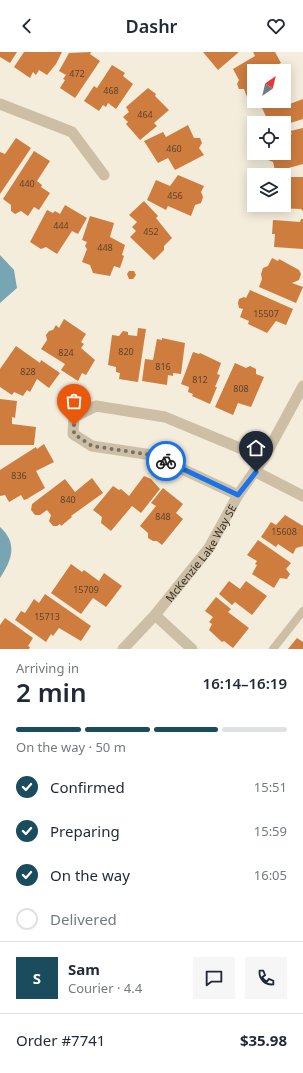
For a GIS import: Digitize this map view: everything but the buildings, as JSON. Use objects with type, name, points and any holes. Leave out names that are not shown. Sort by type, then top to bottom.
[{"type":"street","points":[[0,104],[72,132],[104,175]]},
{"type":"street","name":"McKenzie Lake Way SE","points":[[123,649],[155,615],[209,548],[238,495],[256,472],[303,386]]},
{"type":"street","points":[[238,495],[152,455],[92,446],[74,434],[74,417],[96,406],[165,417],[264,458]]},
{"type":"street","points":[[256,472],[303,496]]},
{"type":"street","points":[[155,615],[192,649]]},
{"type":"lane","points":[[273,649],[301,617]]},
{"type":"water","points":[[0,255],[14,270],[17,288],[0,303]]},
{"type":"water","points":[[0,527],[9,539],[11,552],[8,565],[0,578]]},
{"type":"way so far","points":[[74,425],[74,434],[92,446],[152,455],[166,461]]},
{"type":"route","points":[[166,461],[238,495],[256,472]]}]
